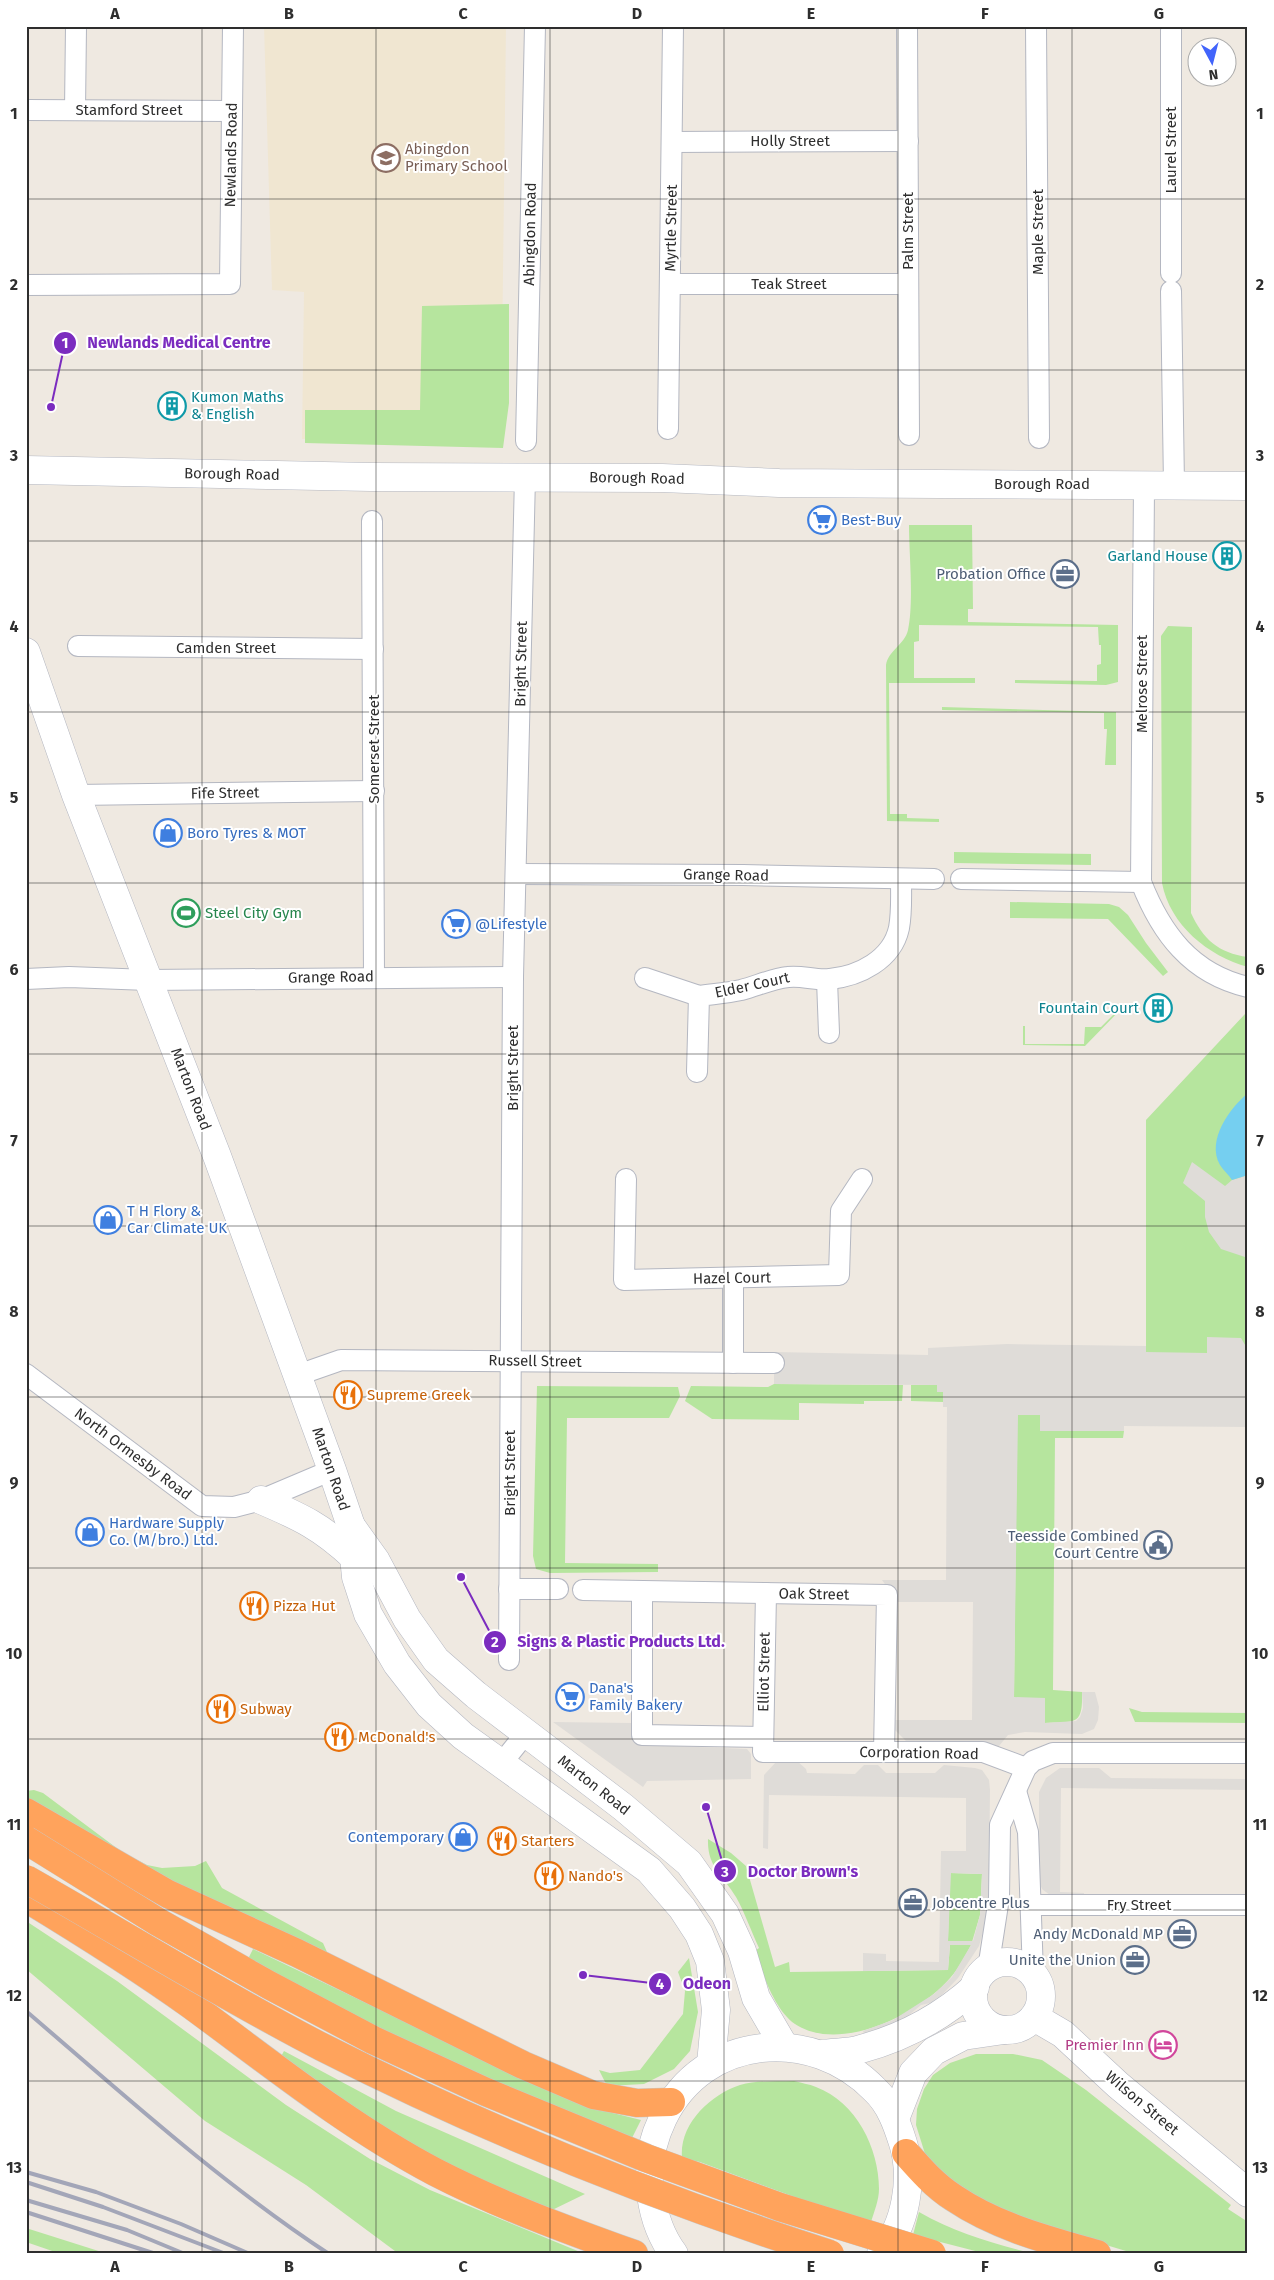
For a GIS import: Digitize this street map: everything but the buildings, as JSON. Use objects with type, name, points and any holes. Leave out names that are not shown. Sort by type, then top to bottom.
[{"type":"highway","points":[[26,1812],[168,1894],[297,1954],[523,2065],[593,2095],[637,2103],[671,2102]]},
{"type":"highway","points":[[26,1840],[158,1922],[269,1985],[374,2040],[486,2092],[646,2158],[780,2207],[932,2254]]},
{"type":"highway","points":[[26,1880],[202,1983],[322,2047],[437,2103],[586,2167],[830,2254]]},
{"type":"highway","points":[[26,1898],[123,1958],[296,2084],[435,2172],[543,2222],[634,2254]]},
{"type":"highway","points":[[906,2154],[927,2177],[953,2198],[990,2218],[1030,2234],[1097,2254]]},
{"type":"street","points":[[75,110],[76,26]]},
{"type":"street","name":"Newlands Road","points":[[26,285],[230,284],[233,26]]},
{"type":"street","name":"Abingdon Road","points":[[526,441],[535,26]]},
{"type":"street","name":"Myrtle Street","points":[[668,430],[673,26]]},
{"type":"street","name":"Palm Street","points":[[907,26],[908,436]]},
{"type":"street","name":"Maple Street","points":[[1036,26],[1039,438]]},
{"type":"street","name":"Laurel Street","points":[[1171,26],[1171,282],[1174,485]]},
{"type":"street","name":"Stamford Street","points":[[26,110],[231,111]]},
{"type":"street","name":"Holly Street","points":[[672,142],[908,141]]},
{"type":"street","name":"Teak Street","points":[[670,284],[908,284]]},
{"type":"street","name":"Borough Road","points":[[26,470],[371,477],[662,478],[799,483],[1248,486]]},
{"type":"street","name":"Bright Street","points":[[509,1660],[513,977],[517,874],[525,477]]},
{"type":"street","name":"Melrose Street","points":[[1141,882],[1144,485]]},
{"type":"street","name":"Somerset Street","points":[[372,521],[374,977]]},
{"type":"street","name":"Camden Street","points":[[78,646],[373,649]]},
{"type":"street","name":"Marton Road","points":[[26,652],[76,795],[217,1156],[332,1470],[351,1526],[356,1577],[368,1614],[398,1664],[429,1705],[463,1736],[649,1870],[682,1908],[699,1934],[710,1961],[716,2010],[710,2064]]},
{"type":"street","name":"Fife Street","points":[[76,795],[374,791]]},
{"type":"street","name":"Grange Road","points":[[517,874],[743,875],[934,879]]},
{"type":"street","name":"Elder Court","points":[[697,1072],[699,996],[740,990],[782,978],[796,976],[827,980],[843,978],[865,970],[881,959],[891,946],[898,930],[902,879]]},
{"type":"street","points":[[962,879],[1141,882],[1150,904],[1167,935],[1188,957],[1209,972],[1234,984],[1248,987]]},
{"type":"street","name":"Grange Road","points":[[26,979],[69,977],[148,980],[513,977]]},
{"type":"street","points":[[645,978],[699,996]]},
{"type":"street","points":[[827,980],[829,1033]]},
{"type":"street","name":"Hazel Court","points":[[626,1179],[624,1280],[839,1276],[842,1211],[862,1179]]},
{"type":"street","points":[[733,1279],[733,1363]]},
{"type":"street","name":"Russell Street","points":[[298,1375],[341,1360],[774,1363]]},
{"type":"street","name":"North Ormesby Road","points":[[26,1374],[202,1506],[234,1507],[261,1500],[332,1470]]},
{"type":"street","points":[[261,1500],[330,1534],[354,1557]]},
{"type":"street","name":"Marton Road","points":[[351,1526],[376,1561],[407,1619],[436,1660],[476,1695],[623,1807],[688,1863],[726,1914],[742,1951],[756,1998],[784,2046]]},
{"type":"street","points":[[509,1588],[558,1589]]},
{"type":"street","name":"Oak Street","points":[[583,1590],[887,1595],[884,1752]]},
{"type":"street","name":"Corporation Road","points":[[642,1591],[642,1735],[884,1752],[983,1752],[1026,1768]]},
{"type":"street","name":"Elliot Street","points":[[763,1745],[766,1593]]},
{"type":"street","points":[[501,1764],[526,1733]]},
{"type":"street","points":[[1004,2030],[992,2026],[983,2020],[976,2010],[974,1999],[981,1978],[998,1898],[1000,1825],[1026,1768],[1033,1761],[1053,1753],[1248,1753]]},
{"type":"street","points":[[895,2119],[913,2072],[934,2051],[963,2036],[1015,2029],[1026,2025],[1040,2007],[1041,1995],[1039,1984],[1033,1974],[1028,1832],[1016,1790]]},
{"type":"street","name":"Fry Street","points":[[1030,1906],[1248,1905]]},
{"type":"street","points":[[822,2054],[860,2050],[919,2028],[959,2001],[996,1964],[1016,1964],[1033,1974]]},
{"type":"street","name":"Wilson Street","points":[[1034,2017],[1064,2034],[1118,2085],[1248,2193]]},
{"type":"street","points":[[674,2254],[654,2217],[648,2177],[653,2138],[671,2102],[689,2081],[710,2064],[746,2050],[784,2046],[822,2054],[852,2069],[877,2091],[895,2119],[906,2154],[908,2187],[900,2220],[881,2254]]},
{"type":"shaded area","name":"Abingdon Primary School","points":[[264,26],[506,26],[501,439],[302,439],[304,292],[272,290]]},
{"type":"shaded area","points":[[1245,26],[1248,26],[1248,318],[1247,318]]},
{"type":"shaded area","points":[[1192,1162],[1225,1186],[1232,1180],[1248,1175],[1248,1258],[1221,1249],[1209,1232],[1205,1217],[1205,1201],[1183,1183]]},
{"type":"shaded area","points":[[1207,1337],[1241,1338],[1248,1350],[1248,1427],[1124,1426],[1124,1431],[1040,1431],[1040,1415],[1018,1415],[1014,1697],[1045,1698],[1045,1723],[1076,1721],[1080,1717],[1083,1708],[1082,1692],[1095,1692],[1099,1707],[1098,1720],[1094,1729],[1082,1734],[1025,1732],[1008,1735],[999,1746],[907,1742],[894,1729],[893,1720],[972,1720],[973,1602],[898,1602],[882,1580],[946,1580],[947,1407],[943,1407],[943,1392],[937,1392],[937,1385],[774,1384],[774,1352],[928,1355],[928,1348],[1007,1344],[1146,1346],[1146,1352],[1207,1353]]},
{"type":"shaded area","points":[[553,1722],[632,1723],[637,1740],[649,1745],[747,1749],[751,1754],[751,1779],[647,1781],[643,1787]]},
{"type":"shaded area","points":[[777,1761],[797,1761],[806,1769],[807,1773],[855,1774],[864,1765],[878,1765],[886,1773],[935,1773],[944,1765],[982,1770],[989,1780],[990,1790],[987,1918],[979,1946],[958,1978],[935,2002],[921,2005],[903,2020],[864,2034],[863,2031],[893,2020],[934,1994],[952,1977],[971,1945],[950,1945],[948,1970],[863,1971],[863,1953],[886,1954],[886,1961],[939,1962],[941,1851],[966,1851],[966,1798],[769,1795],[768,1849],[763,1848],[764,1775]],"holes":[[[951,1873],[982,1874],[980,1915],[973,1941],[948,1941]]]},
{"type":"shaded area","points":[[1060,1768],[1099,1768],[1111,1778],[1248,1779],[1248,1790],[1061,1788],[1060,1892],[1084,1893],[1084,1896],[1050,1895],[1042,1889],[1039,1881],[1039,1792],[1046,1778]]},
{"type":"green space","points":[[509,304],[509,403],[503,448],[305,443],[305,410],[420,410],[422,306]]},
{"type":"green space","points":[[909,525],[972,525],[973,609],[968,609],[968,622],[1118,625],[1118,682],[1106,685],[1015,683],[1015,680],[1097,681],[1097,665],[1101,664],[1101,645],[1099,645],[1098,627],[919,625],[919,641],[914,642],[914,678],[975,678],[975,683],[889,683],[890,814],[907,814],[907,818],[939,819],[939,822],[887,821],[886,665],[887,660],[904,639],[910,618]]},
{"type":"green space","points":[[1168,626],[1192,627],[1191,913],[1206,937],[1213,943],[1228,952],[1248,957],[1248,967],[1219,955],[1193,937],[1173,912],[1166,898],[1162,883],[1161,636]]},
{"type":"green space","points":[[942,707],[1116,712],[1116,765],[1105,765],[1107,729],[1104,729],[1104,713],[942,710]]},
{"type":"green space","points":[[954,852],[1091,854],[1091,865],[954,863]]},
{"type":"green space","points":[[1010,902],[1109,904],[1119,907],[1128,915],[1168,972],[1163,976],[1108,919],[1010,918]]},
{"type":"green space","points":[[1121,1007],[1085,1046],[1023,1045],[1023,1026],[1025,1026],[1025,1044],[1084,1044],[1085,1027],[1101,1027]]},
{"type":"green space","points":[[1245,1014],[1248,1014],[1248,1383],[1143,1381],[1146,1346],[1146,1120]]},
{"type":"green space","points":[[774,1384],[903,1385],[902,1401],[864,1401],[864,1404],[799,1403],[799,1420],[712,1419],[685,1401],[691,1386],[768,1387]]},
{"type":"green space","points":[[911,1385],[937,1385],[943,1392],[943,1402],[911,1401]]},
{"type":"green space","points":[[537,1386],[678,1387],[680,1396],[669,1418],[567,1418],[565,1563],[658,1564],[658,1572],[550,1573],[536,1569],[533,1556]]},
{"type":"green space","points":[[1017,1415],[1041,1415],[1041,1431],[1124,1431],[1123,1438],[1055,1438],[1053,1690],[1082,1692],[1079,1717],[1070,1722],[1044,1723],[1014,1698]]},
{"type":"green space","points":[[1129,1708],[1142,1712],[1248,1713],[1248,1723],[1135,1722]]},
{"type":"green space","points":[[34,1790],[43,1793],[122,1852],[147,1865],[162,1868],[195,1866],[206,1861],[222,1888],[323,1943],[327,1952],[326,1956],[133,1863],[26,1804],[26,1791]]},
{"type":"green space","points":[[708,1839],[731,1853],[746,1866],[775,1967],[789,1962],[790,1972],[948,1970],[950,1945],[971,1945],[954,1973],[937,1991],[900,2016],[878,2026],[856,2032],[834,2035],[813,2032],[795,2024],[781,2010],[775,2000],[755,1951],[759,1948],[736,1897],[713,1864],[708,1849]]},
{"type":"green space","points":[[950,1873],[982,1874],[980,1915],[972,1942],[948,1941]]},
{"type":"green space","points":[[26,1921],[117,1981],[286,2105],[370,2159],[430,2190],[585,2254],[399,2254],[306,2185],[205,2121],[26,1969]]},
{"type":"green space","points":[[253,1949],[562,2096],[593,2108],[641,2120],[631,2140],[484,2079],[247,1961]]},
{"type":"green space","points":[[689,1958],[698,2012],[690,2051],[674,2069],[644,2084],[607,2086],[599,2070],[610,2073],[640,2070],[683,2014],[685,1991],[678,1972]]},
{"type":"green space","points":[[284,2051],[396,2111],[585,2194],[548,2212],[400,2142],[277,2064]]},
{"type":"green space","points":[[976,2054],[1013,2054],[1042,2060],[1086,2090],[1231,2205],[1228,2209],[1248,2222],[1248,2254],[1136,2254],[1036,2224],[951,2186],[926,2157],[916,2125],[917,2109],[924,2089],[933,2075],[950,2063]]},
{"type":"green space","points":[[794,2081],[813,2086],[830,2094],[854,2115],[862,2128],[870,2143],[878,2173],[879,2193],[871,2222],[827,2209],[700,2162],[682,2158],[682,2146],[691,2123],[699,2112],[718,2096],[746,2083]]},
{"type":"green space","points":[[919,2212],[960,2232],[1033,2254],[987,2254],[913,2235]]},
{"type":"green space","points":[[26,2228],[108,2254],[61,2254],[26,2242]]},
{"type":"water","points":[[1248,1093],[1248,1175],[1232,1180],[1220,1165],[1216,1155],[1216,1145],[1222,1125],[1234,1107]]},
{"type":"railway","points":[[26,2011],[136,2106],[212,2168],[289,2227],[329,2254]]},
{"type":"railway","points":[[26,2172],[96,2192],[181,2224],[250,2254]]},
{"type":"railway","points":[[26,2182],[103,2207],[226,2254]]},
{"type":"railway","points":[[26,2200],[127,2230],[185,2254]]},
{"type":"railway","points":[[26,2212],[156,2254]]},
{"type":"place","name":"Abingdon Primary School","points":[[386,158]]},
{"type":"place","name":"Kumon Maths & English","points":[[172,406]]},
{"type":"place","name":"Newlands Medical Centre","points":[[51,407]]},
{"type":"place","name":"Best-Buy","points":[[822,520]]},
{"type":"place","name":"Garland House","points":[[1227,556]]},
{"type":"place","name":"Probation Office","points":[[1065,574]]},
{"type":"place","name":"Boro Tyres & MOT","points":[[168,833]]},
{"type":"place","name":"Steel City Gym","points":[[186,913]]},
{"type":"place","name":"@Lifestyle","points":[[456,924]]},
{"type":"place","name":"Fountain Court","points":[[1158,1008]]},
{"type":"place","name":"T H Flory & Car Climate UK","points":[[108,1220]]},
{"type":"place","name":"Supreme Greek","points":[[348,1395]]},
{"type":"place","name":"Hardware Supply Co. (M/bro.) Ltd.","points":[[90,1532]]},
{"type":"place","name":"Teesside Combined Court Centre","points":[[1158,1545]]},
{"type":"place","name":"Signs & Plastic Products Ltd.","points":[[461,1577]]},
{"type":"place","name":"Pizza Hut","points":[[254,1606]]},
{"type":"place","name":"Dana's Family Bakery","points":[[570,1697]]},
{"type":"place","name":"Subway","points":[[221,1709]]},
{"type":"place","name":"McDonald's","points":[[339,1737]]},
{"type":"place","name":"Doctor Brown's","points":[[706,1807]]},
{"type":"place","name":"Contemporary","points":[[463,1837]]},
{"type":"place","name":"Starters","points":[[502,1841]]},
{"type":"place","name":"Nando's","points":[[549,1876]]},
{"type":"place","name":"Jobcentre Plus","points":[[913,1903]]},
{"type":"place","name":"Andy McDonald MP","points":[[1182,1934]]},
{"type":"place","name":"Unite the Union","points":[[1135,1960]]},
{"type":"place","name":"Odeon","points":[[583,1975]]},
{"type":"place","name":"Premier Inn","points":[[1163,2045]]}]
